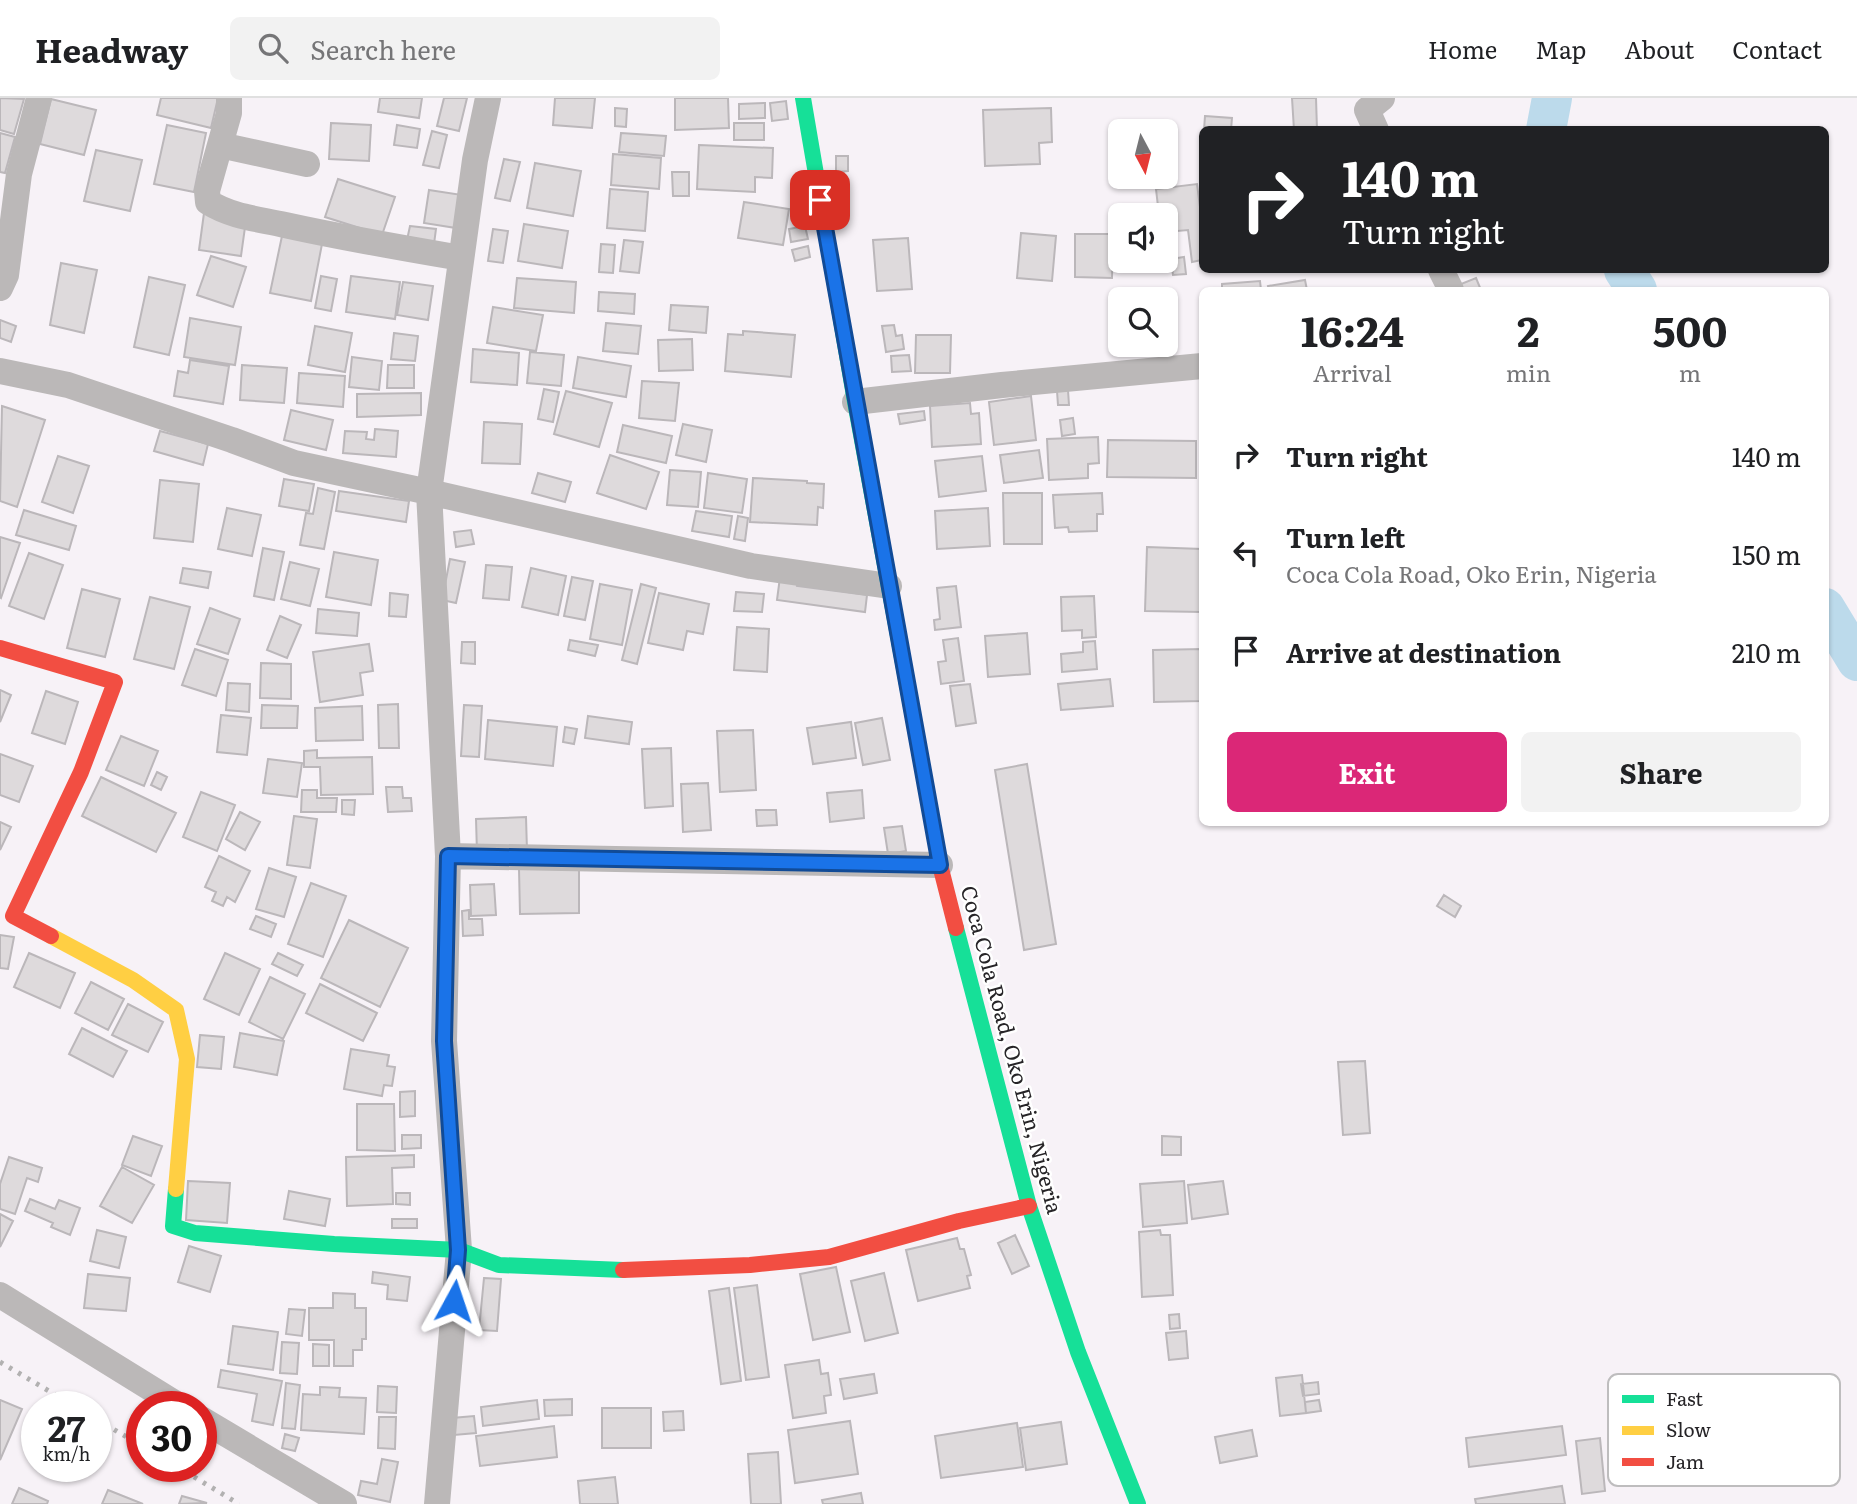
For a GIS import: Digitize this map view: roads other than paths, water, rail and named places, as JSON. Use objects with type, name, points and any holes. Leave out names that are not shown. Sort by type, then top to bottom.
[{"type":"street","points":[[0,288],[6,275],[7,201],[39,98]]},
{"type":"street","points":[[229,98],[229,113],[207,191],[208,202],[222,211],[339,237],[461,258]]},
{"type":"street","points":[[437,1504],[458,1250],[444,1041],[448,856],[429,492],[475,160],[488,98]]},
{"type":"street","name":"Coca Cola Road, Oko Erin, Nigeria","points":[[803,98],[855,402],[940,865],[1029,1206],[1077,1352],[1138,1504]]},
{"type":"street","points":[[1374,126],[1367,110],[1382,98]]},
{"type":"street","points":[[220,145],[307,164]]},
{"type":"street","points":[[0,371],[68,385],[294,463],[751,566],[889,586]]},
{"type":"street","points":[[855,402],[1002,385],[1199,372]]},
{"type":"street","points":[[0,648],[115,682],[81,772],[6,914],[133,980],[176,1010],[187,1059],[173,1226],[195,1233],[458,1250],[499,1265],[610,1271],[750,1265],[829,1257],[959,1221],[1029,1206]]},
{"type":"street","points":[[448,856],[940,865]]},
{"type":"street","points":[[0,1295],[155,1391]]},
{"type":"street","points":[[217,1429],[344,1504]]},
{"type":"waterway","points":[[1547,126],[1552,98]]},
{"type":"waterway","points":[[1626,273],[1635,287]]},
{"type":"waterway","points":[[1829,615],[1857,661]]},
{"type":"railway","points":[[0,1362],[49,1391]]},
{"type":"railway","points":[[112,1428],[126,1437]]},
{"type":"railway","points":[[203,1482],[239,1504]]}]
